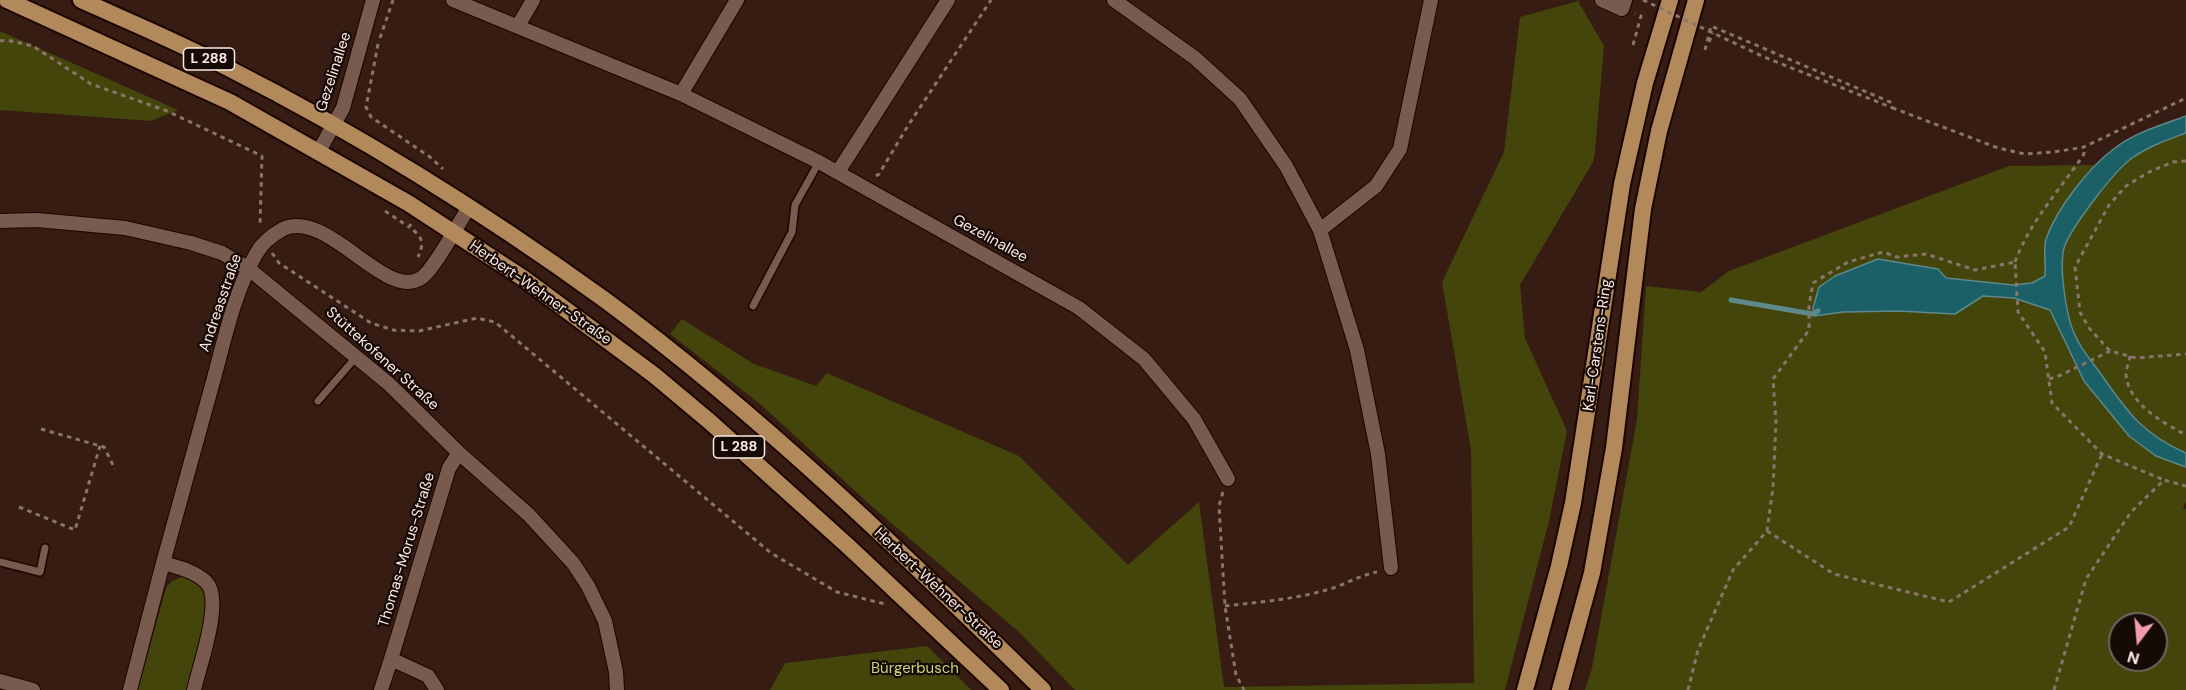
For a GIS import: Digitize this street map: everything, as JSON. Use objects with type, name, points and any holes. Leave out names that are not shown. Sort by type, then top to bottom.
[{"type":"main road","name":"Herbert-Wehner-Straße","points":[[7,0],[230,102],[320,151],[453,232],[543,292],[654,375],[709,421],[841,540],[1001,690]]},
{"type":"main road","name":"Herbert-Wehner-Straße","points":[[81,0],[226,67],[334,125],[469,207],[606,301],[726,397],[869,525],[1043,690]]},
{"type":"main road","name":"Karl-Carstens-Ring","points":[[1525,690],[1559,566],[1573,503],[1622,184],[1645,83],[1670,0]]},
{"type":"main road","name":"Karl-Carstens-Ring","points":[[1560,690],[1592,573],[1612,459],[1643,209],[1659,131],[1696,0]]},
{"type":"street","name":"Gezelinallee","points":[[320,151],[349,90],[373,0]]},
{"type":"street","name":"Gezelinallee","points":[[453,0],[681,94],[838,172],[1079,308],[1144,359],[1194,419],[1228,479]]},
{"type":"street","points":[[518,26],[533,0]]},
{"type":"street","points":[[681,94],[737,0]]},
{"type":"street","points":[[838,172],[948,0]]},
{"type":"street","points":[[1114,0],[1195,58],[1240,99],[1286,166],[1320,230],[1357,350],[1378,454],[1390,568]]},
{"type":"street","points":[[1320,230],[1376,186],[1400,149],[1431,0]]},
{"type":"street","points":[[1602,0],[1624,4]]},
{"type":"street","name":"Andreasstraße","points":[[129,690],[227,328],[249,269],[265,242],[285,228],[309,227],[391,277],[406,282],[420,279],[426,274],[469,207]]},
{"type":"street","name":"Stüttekofener Straße","points":[[0,221],[37,220],[125,228],[191,243],[222,253],[249,269],[357,356],[416,409],[459,453],[529,515],[573,563],[588,586],[605,621],[617,690]]},
{"type":"street","name":"Thomas-Morus-Straße","points":[[381,690],[449,468],[459,453]]},
{"type":"street","points":[[164,563],[197,575],[205,580],[213,592],[213,612],[194,690]]},
{"type":"street","points":[[391,658],[428,676],[437,690]]},
{"type":"street","points":[[0,681],[33,690]]},
{"type":"lane","points":[[753,306],[792,232],[795,205],[819,162]]},
{"type":"lane","points":[[318,401],[357,356]]},
{"type":"lane","points":[[0,562],[40,572],[45,548]]},
{"type":"path","points":[[861,185],[879,174],[909,124],[991,0]]},
{"type":"path","points":[[1643,0],[1764,57],[1998,148],[2025,154],[2084,147],[2186,98]]},
{"type":"path","points":[[1624,4],[1641,16],[1633,45]]},
{"type":"path","points":[[1713,33],[1705,50],[1711,26],[1890,102],[1893,108]]},
{"type":"path","points":[[0,41],[7,40],[33,46],[91,84],[167,111],[262,156],[259,222],[265,242],[279,262],[371,323],[393,330],[419,332],[477,318],[495,322],[771,553],[837,592],[890,605]]},
{"type":"path","points":[[2084,147],[2084,154],[2057,194],[2048,202],[2022,243],[2015,262],[2018,312],[2045,352],[2052,403],[2102,454],[2164,480],[2186,486]]},
{"type":"path","points":[[2186,161],[2173,162],[2149,172],[2126,186],[2109,205],[2075,267],[2080,312],[2089,328],[2110,351],[2136,358],[2186,354]]},
{"type":"path","points":[[1688,690],[1698,650],[1733,570],[1767,531],[1773,487],[1776,423],[1773,379],[1809,330],[1809,306],[1813,283],[1848,262],[1883,252],[1897,257],[1926,254],[1976,270],[2015,262]]},
{"type":"path","points":[[2049,379],[2110,351]]},
{"type":"path","points":[[2130,356],[2126,373],[2131,395],[2163,423],[2186,435]]},
{"type":"path","points":[[41,429],[104,447],[115,470]]},
{"type":"path","points":[[19,507],[75,530],[100,446]]},
{"type":"path","points":[[1767,531],[1834,574],[1949,603],[2069,527],[2102,454]]},
{"type":"path","points":[[1228,479],[1219,506],[1225,606],[1236,675],[1244,690]]},
{"type":"path","points":[[2054,690],[2086,579],[2131,512],[2164,480]]},
{"type":"path","points":[[1225,606],[1289,598],[1333,588],[1364,575],[1390,568]]},
{"type":"green space","points":[[1578,1],[1604,46],[1593,162],[1520,285],[1525,338],[1567,431],[1549,521],[1505,690],[1075,690],[1019,632],[876,510],[760,404],[670,334],[682,319],[754,364],[816,386],[827,373],[1019,456],[1128,565],[1199,502],[1224,687],[1474,683],[1471,450],[1442,282],[1504,152],[1520,17]]},
{"type":"green space","points":[[0,31],[178,110],[151,121],[0,110]]},
{"type":"green space","points":[[2186,133],[2186,453],[2159,439],[2138,422],[2084,351],[2075,335],[2069,316],[2062,264],[2065,245],[2077,224],[2115,174],[2138,154]]},
{"type":"green space","points":[[2095,165],[2064,205],[2046,241],[2045,275],[2032,283],[2013,285],[1850,271],[1835,276],[1814,316],[1843,312],[1898,311],[1955,314],[1983,296],[2014,298],[2050,310],[2084,381],[2129,436],[2156,456],[2186,467],[2186,501],[2183,509],[2186,509],[2186,690],[1585,690],[1592,668],[1637,419],[1646,286],[1701,292],[1729,271],[2009,166]]},
{"type":"green space","points":[[188,577],[203,587],[208,608],[188,690],[138,690],[166,588],[172,581]]},
{"type":"green space","name":"Bürgerbusch","points":[[927,646],[971,690],[770,690],[785,663]]},
{"type":"water","points":[[2186,116],[2186,133],[2138,154],[2124,165],[2105,186],[2085,212],[2065,245],[2062,264],[2069,316],[2081,346],[2138,422],[2159,439],[2186,453],[2186,467],[2156,456],[2129,436],[2084,381],[2050,310],[2014,298],[1983,296],[1955,314],[1898,311],[1843,312],[1814,316],[1813,308],[1819,287],[1835,276],[1878,259],[1938,269],[1946,278],[2013,285],[2032,283],[2045,276],[2045,243],[2058,214],[2095,166],[2123,142],[2149,129]]},
{"type":"waterway","points":[[1731,300],[1813,314],[1818,311]]}]
